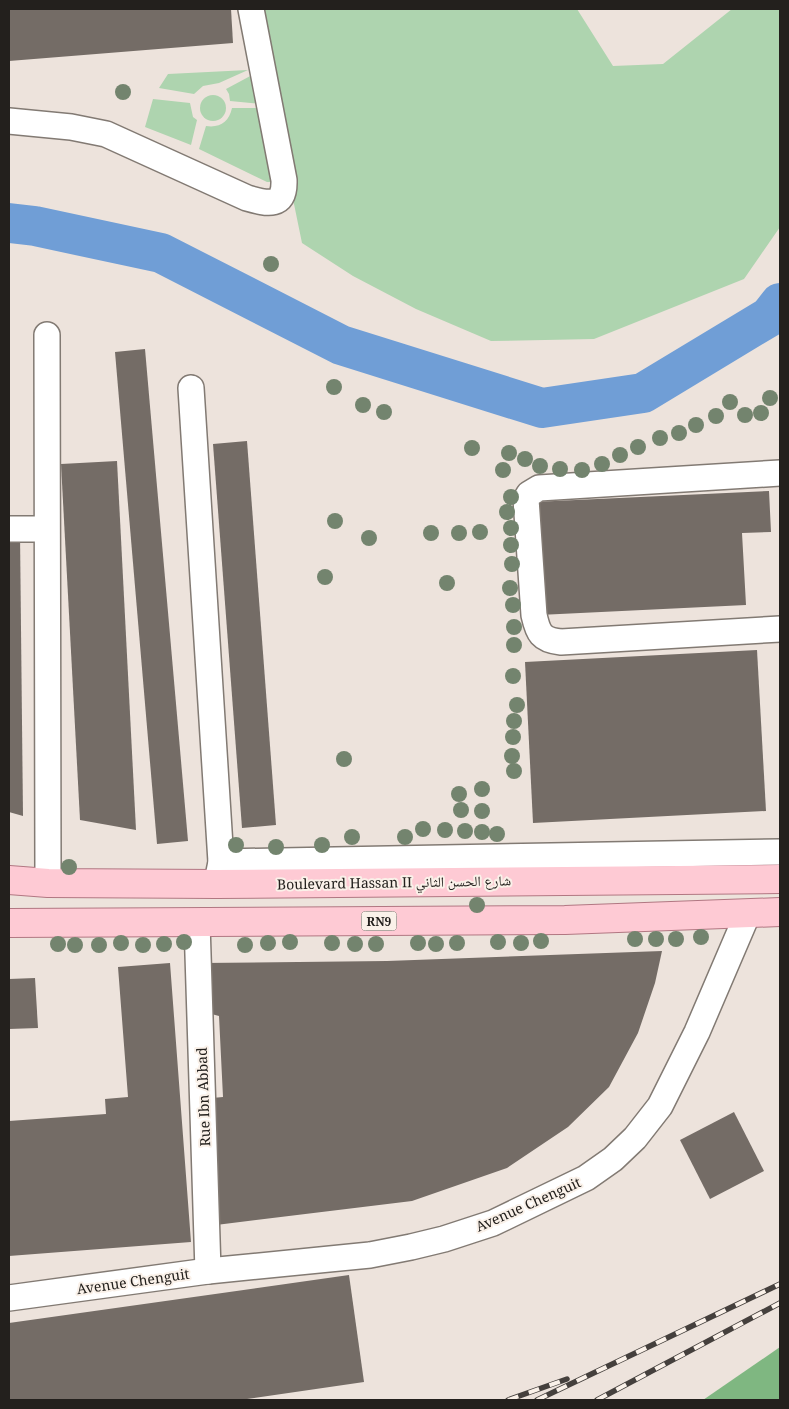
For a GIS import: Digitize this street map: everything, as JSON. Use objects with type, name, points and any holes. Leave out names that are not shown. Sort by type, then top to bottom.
[{"type":"main road","name":"Boulevard Hassan II شارع الحسن الثاني","points":[[10,879],[48,883],[219,873],[780,880]]},
{"type":"main road","name":"RN9","points":[[9,922],[197,923],[565,920],[780,912]]},
{"type":"street","points":[[9,121],[71,127],[106,134],[247,198],[260,202],[270,202],[282,198],[284,180],[251,9]]},
{"type":"street","points":[[47,335],[48,883]]},
{"type":"street","points":[[191,388],[219,873],[780,852]]},
{"type":"street","points":[[780,473],[539,488],[527,495],[526,504],[534,615],[537,628],[542,636],[550,641],[561,642],[780,629]]},
{"type":"street","points":[[9,529],[46,529]]},
{"type":"street","name":"Avenue Chenguit","points":[[9,1298],[208,1271],[370,1255],[411,1247],[444,1239],[493,1223],[586,1178],[613,1159],[635,1138],[660,1106],[697,1032],[748,913]]},
{"type":"street","name":"Rue Ibn Abbad","points":[[197,923],[208,1271]]},
{"type":"green space","points":[[254,9],[577,9],[613,66],[663,64],[732,9],[780,9],[780,227],[744,279],[594,339],[491,341],[416,309],[353,276],[302,243]]},
{"type":"green space","points":[[248,70],[219,83],[203,86],[194,94],[159,88],[168,74]]},
{"type":"green space","points":[[254,74],[262,104],[230,101],[226,89]]},
{"type":"green space","points":[[213,95],[222,99],[226,108],[222,117],[213,121],[204,117],[200,108],[204,99]]},
{"type":"green space","points":[[153,99],[190,103],[193,117],[197,120],[191,145],[145,127]]},
{"type":"green space","points":[[232,108],[262,108],[276,177],[271,182],[267,182],[199,149],[206,126],[216,126],[223,123],[229,117]]},
{"type":"green space","points":[[780,1347],[780,1400],[703,1400]]},
{"type":"building","points":[[9,9],[231,9],[233,43],[9,61]]},
{"type":"building","points":[[145,349],[188,841],[157,844],[115,352]]},
{"type":"building","points":[[247,441],[276,825],[242,828],[213,444]]},
{"type":"building","points":[[117,461],[136,830],[80,820],[61,464]]},
{"type":"building","points":[[769,491],[771,532],[742,533],[746,605],[539,615],[533,502]]},
{"type":"building","points":[[20,534],[23,816],[9,812],[9,535]]},
{"type":"building","points":[[757,650],[766,811],[533,823],[525,662]]},
{"type":"building","points":[[662,951],[655,983],[638,1033],[609,1087],[568,1127],[507,1168],[412,1201],[216,1225],[212,1098],[223,1097],[219,1016],[204,1012],[202,963],[387,961]]},
{"type":"building","points":[[170,963],[191,1242],[9,1256],[9,1121],[106,1114],[105,1099],[128,1097],[118,967]]},
{"type":"building","points":[[35,978],[38,1028],[9,1029],[9,979]]},
{"type":"building","points":[[734,1112],[764,1171],[710,1199],[680,1140]]},
{"type":"building","points":[[349,1275],[364,1382],[240,1400],[9,1400],[9,1323]]},
{"type":"waterway","points":[[9,223],[35,226],[161,253],[341,345],[542,408],[643,393],[769,317],[780,303]]},
{"type":"railway","points":[[537,1400],[780,1284]]},
{"type":"railway","points":[[597,1400],[780,1303]]},
{"type":"railway","points":[[508,1400],[567,1379]]}]
